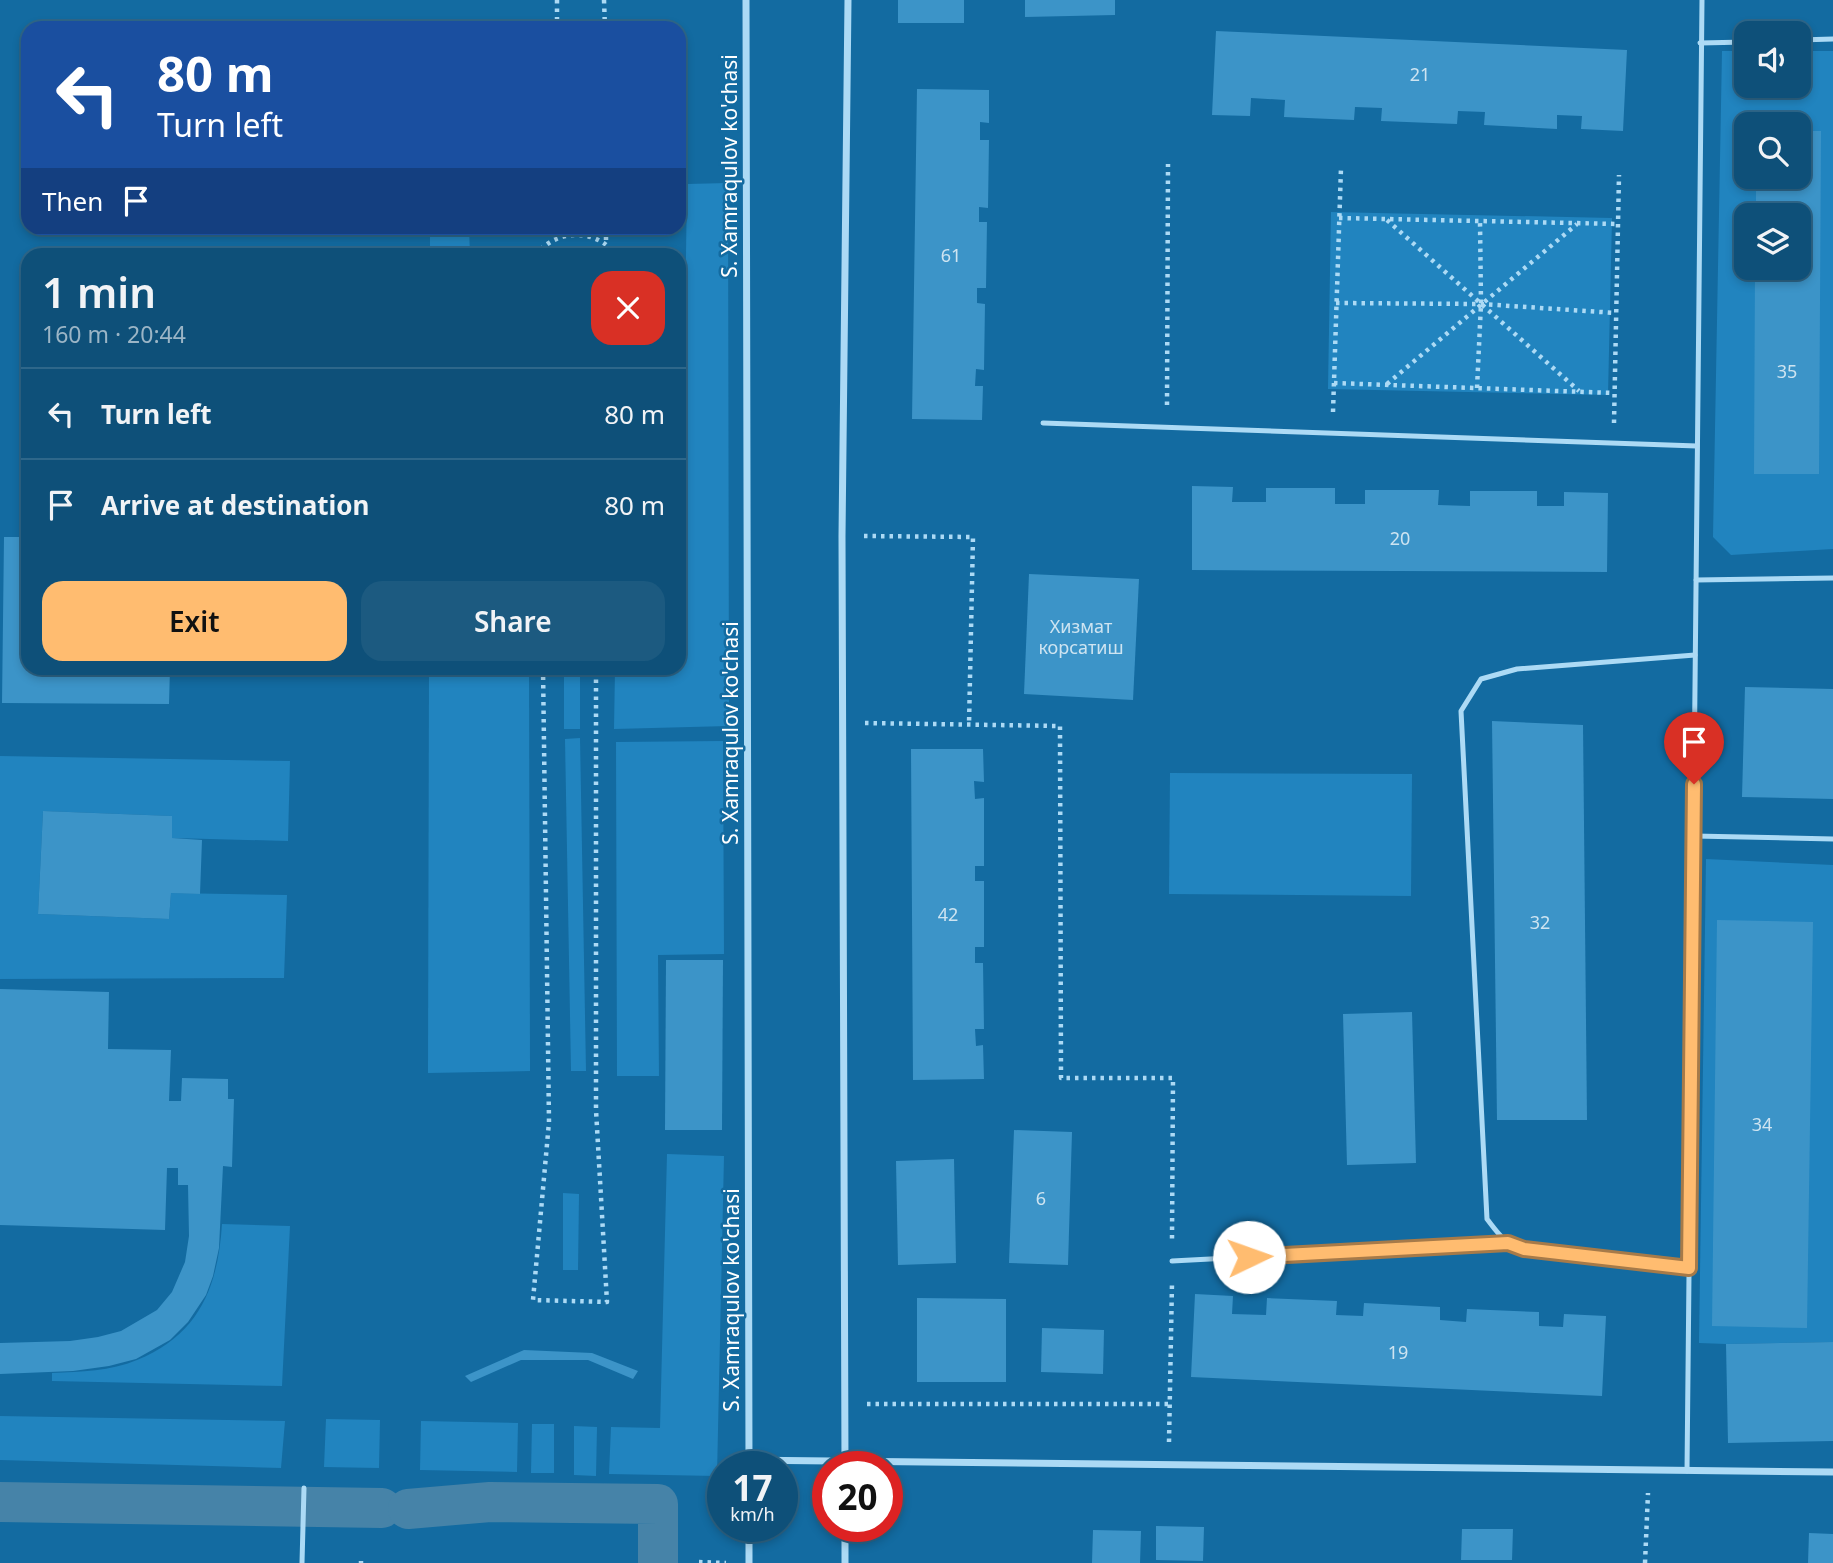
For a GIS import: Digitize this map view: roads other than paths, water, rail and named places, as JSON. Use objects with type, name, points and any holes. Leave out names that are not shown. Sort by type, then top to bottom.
[{"type":"street","name":"S. Xamraqulov ko'chasi","points":[[746,0],[749,1451]]},
{"type":"street","points":[[845,1451],[842,536],[848,0]]},
{"type":"street","points":[[903,1464],[1168,1464],[1833,1472]]},
{"type":"street","points":[[749,1542],[749,1563]]},
{"type":"street","points":[[845,1542],[845,1563]]},
{"type":"lane","points":[[1687,1471],[1702,0]]},
{"type":"lane","points":[[1811,40],[1833,39]]},
{"type":"lane","points":[[1700,43],[1734,42]]},
{"type":"lane","points":[[1044,423],[1698,446]]},
{"type":"lane","points":[[1696,580],[1833,578]]},
{"type":"lane","points":[[1689,1268],[1524,1249],[1508,1243],[1487,1219],[1461,711],[1480,679],[1517,669],[1695,655]]},
{"type":"lane","points":[[1693,836],[1833,839]]},
{"type":"lane","points":[[1172,1261],[1508,1243]]},
{"type":"lane","points":[[302,1563],[304,1488]]},
{"type":"waterway","points":[[0,1502],[382,1508]]},
{"type":"waterway","points":[[408,1509],[490,1502],[658,1504],[658,1563]]}]
